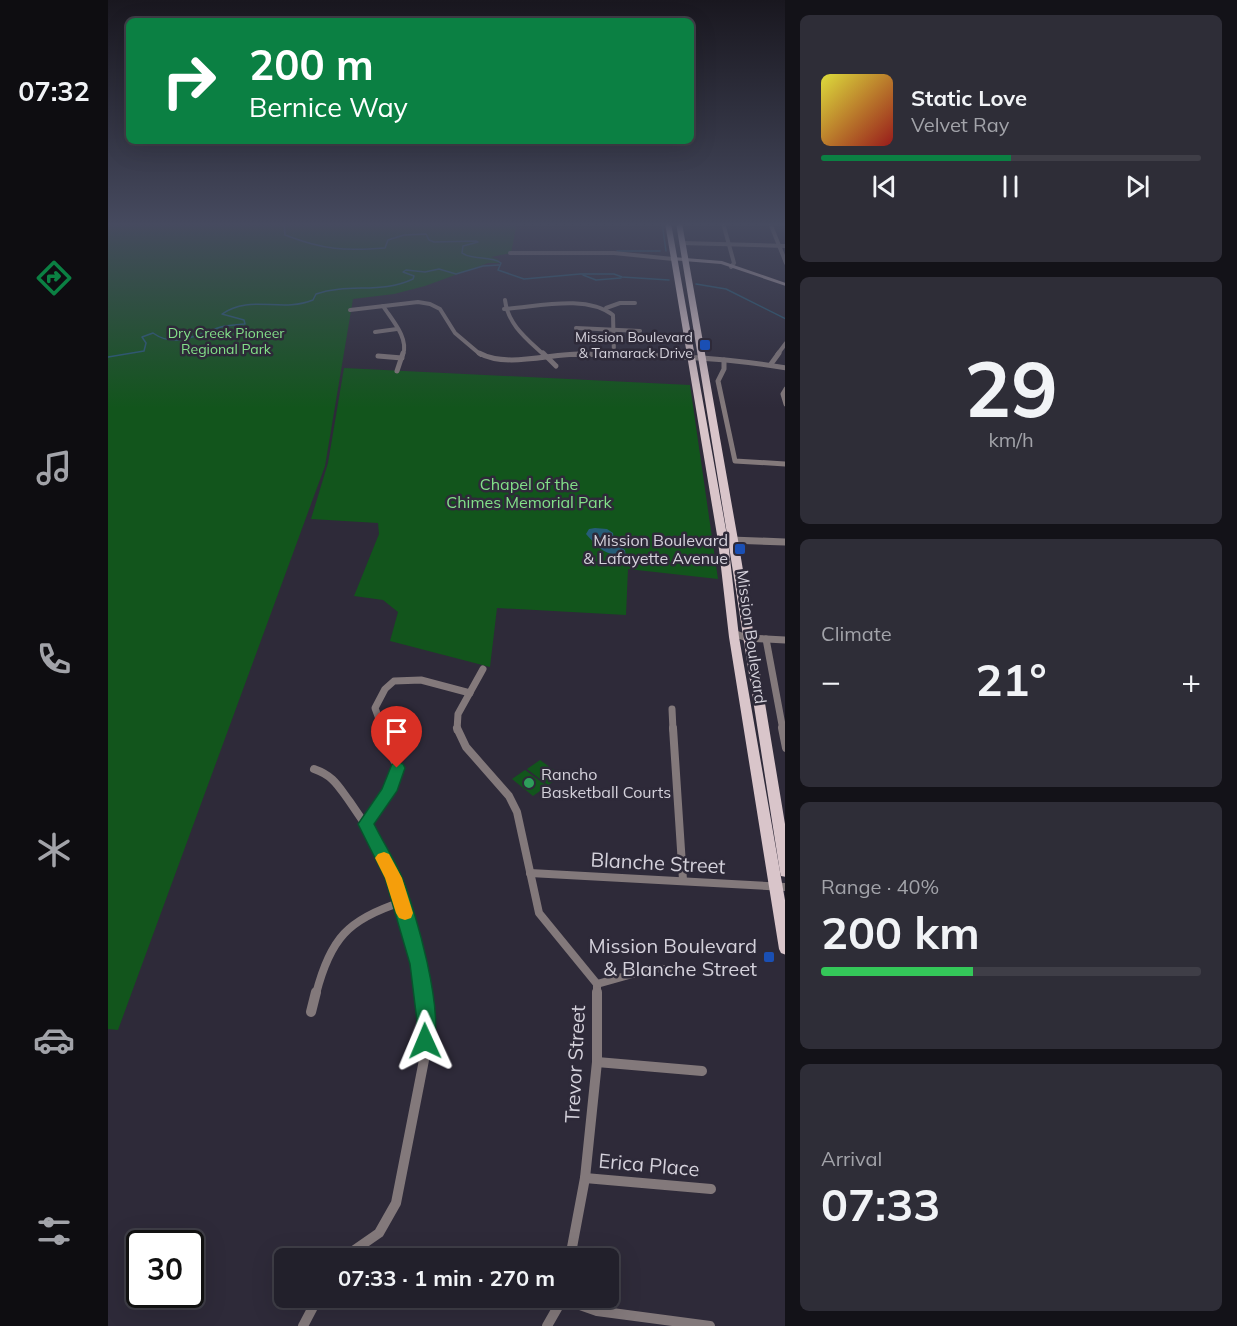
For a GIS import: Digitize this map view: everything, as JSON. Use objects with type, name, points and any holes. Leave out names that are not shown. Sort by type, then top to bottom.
[{"type":"main road","name":"Mission Boulevard","points":[[679,285],[697,359],[733,540],[785,866]]},
{"type":"main road","name":"Mission Boulevard","points":[[687,285],[723,541],[733,633],[781,886],[785,936]]},
{"type":"street","points":[[505,300],[504,309],[510,323],[556,366]]},
{"type":"street","points":[[350,310],[418,302],[437,307],[455,333],[476,351],[490,359],[510,361],[547,356],[614,355],[724,360],[771,364],[785,368]]},
{"type":"street","points":[[606,308],[620,303],[635,303]]},
{"type":"street","points":[[504,309],[588,304],[606,308],[614,315],[614,355]]},
{"type":"street","points":[[383,306],[404,338],[405,348],[397,371]]},
{"type":"street","points":[[576,328],[640,331]]},
{"type":"street","points":[[375,332],[397,329]]},
{"type":"street","points":[[771,364],[785,344]]},
{"type":"street","points":[[378,356],[402,358]]},
{"type":"street","points":[[724,360],[724,369],[718,381],[735,461],[785,464]]},
{"type":"street","points":[[723,541],[785,543]]},
{"type":"street","points":[[733,633],[747,638],[785,640]]},
{"type":"street","points":[[766,639],[785,743]]},
{"type":"street","name":"Trevor Street","points":[[483,669],[458,714],[457,730],[466,747],[509,796],[517,812],[539,913],[597,984],[597,1062],[585,1178],[572,1248]]},
{"type":"street","points":[[366,824],[389,791],[397,768],[375,708],[386,688],[395,680],[413,679],[470,693]]},
{"type":"street","points":[[672,709],[683,880]]},
{"type":"street","points":[[314,769],[329,774],[366,824],[394,878],[419,964],[426,1021],[424,1060],[396,1203],[379,1233],[357,1248]]},
{"type":"street","name":"Blanche Street","points":[[530,873],[781,886]]},
{"type":"street","points":[[310,1012],[326,955],[340,935],[366,915],[402,902]]},
{"type":"street","points":[[597,984],[654,968],[691,972]]},
{"type":"street","points":[[597,1062],[702,1071]]},
{"type":"street","name":"Erica Place","points":[[585,1178],[686,1188],[711,1188]]},
{"type":"street","points":[[303,1326],[312,1308]]},
{"type":"street","points":[[547,1326],[557,1308]]},
{"type":"street","points":[[589,1308],[597,1311],[710,1326]]},
{"type":"green space","name":"Dry Creek Pioneer Regional Park","points":[[108,285],[428,285],[394,294],[353,299],[325,466],[118,1030],[108,1029]]},
{"type":"green space","name":"Chapel of the Chimes Memorial Park","points":[[344,368],[690,385],[718,579],[628,569],[626,615],[497,608],[490,667],[390,641],[398,612],[383,600],[354,596],[379,534],[378,523],[311,519],[328,463]]},
{"type":"green space","name":"Rancho Basketball Courts","points":[[540,760],[562,776],[548,785],[527,769]]},
{"type":"green space","name":"Rancho Basketball Courts","points":[[525,770],[547,786],[533,796],[512,779]]},
{"type":"water","points":[[589,529],[607,529],[613,533],[614,542],[625,550],[626,557],[608,553],[596,545],[586,534]]},
{"type":"waterway","points":[[108,357],[144,351],[146,343],[142,337],[153,333],[161,338],[178,340],[221,327],[245,324],[244,320],[222,314],[244,305],[301,304],[313,300],[316,294],[328,291],[396,285]]},
{"type":"waterway","points":[[701,285],[726,289],[785,318]]},
{"type":"slow traffic","points":[[384,858],[394,878],[405,913]]},
{"type":"place","name":"Mission Boulevard & Tamarack Drive","points":[[705,345]]},
{"type":"place","name":"Mission Boulevard & Lafayette Avenue","points":[[740,549]]},
{"type":"place","name":"Rancho Basketball Courts","points":[[529,783]]},
{"type":"place","name":"Mission Boulevard & Blanche Street","points":[[769,957]]},
{"type":"route","points":[[397,768],[389,791],[366,824],[394,878],[419,964],[426,1021],[425,1041]]}]
